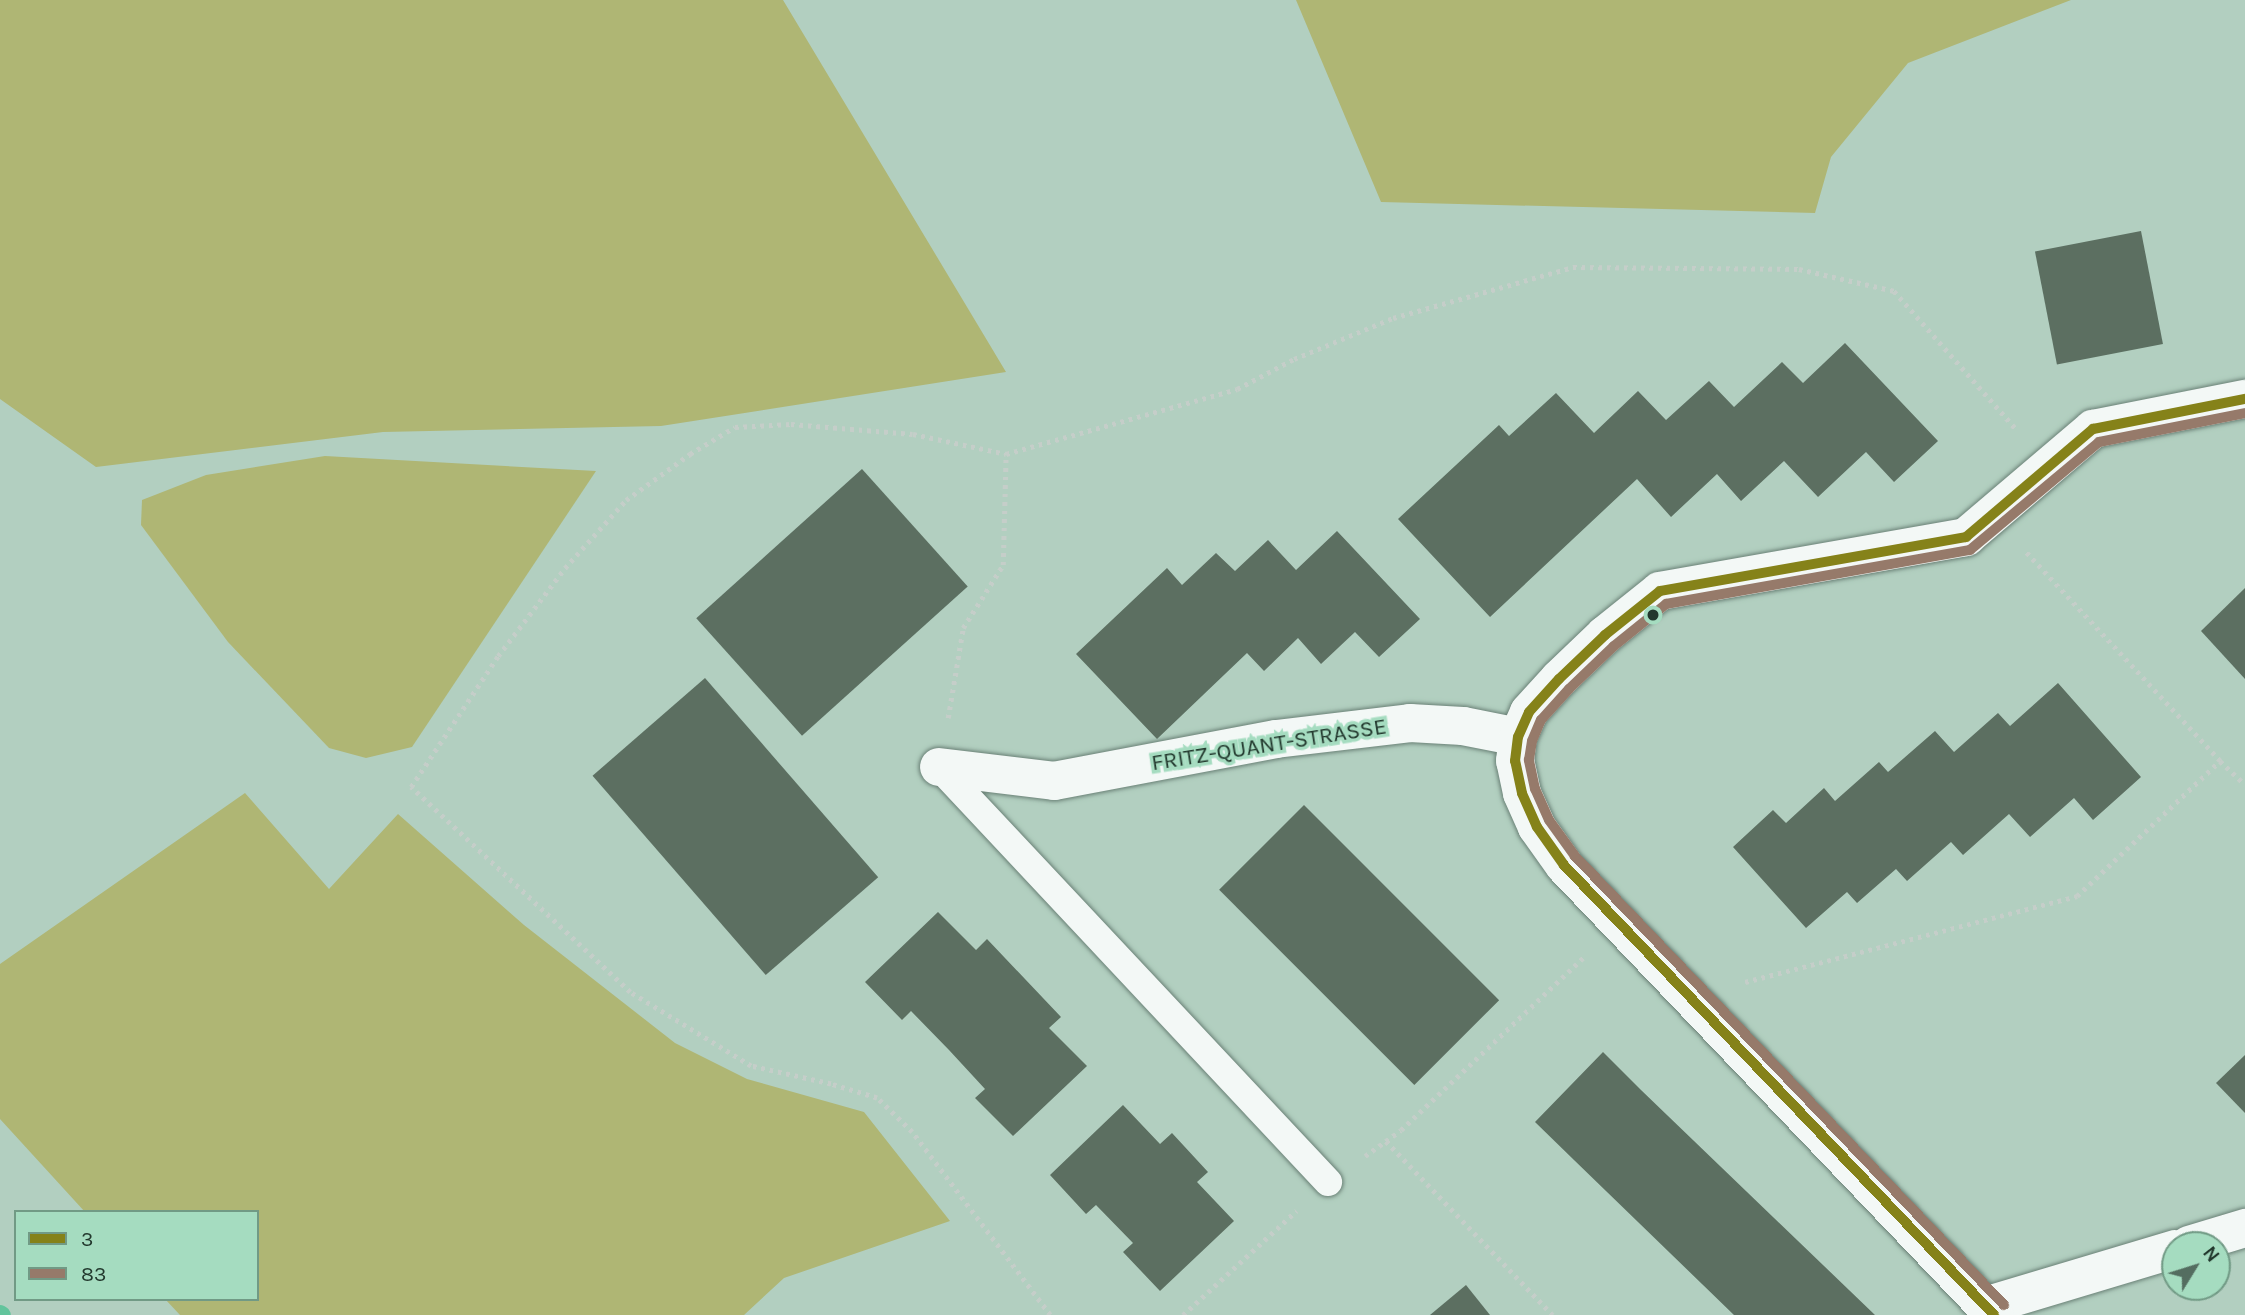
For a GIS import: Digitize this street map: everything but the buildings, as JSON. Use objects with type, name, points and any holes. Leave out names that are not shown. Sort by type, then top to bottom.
[{"type":"street","points":[[2161,1254],[1990,1310],[1564,865],[1537,827],[1519,782],[1515,761],[1518,737],[1530,712],[1559,679],[1605,635],[1660,591],[1966,537],[2093,429],[2245,399]]},
{"type":"street","name":"FRITZ-QUANT-STRASSE","points":[[940,767],[1054,781],[1276,739],[1410,723],[1463,726],[1518,737]]},
{"type":"lane","points":[[940,767],[1328,1182]]},
{"type":"path","points":[[1050,1315],[912,1132],[877,1098],[751,1066],[630,992],[411,787],[498,656],[565,568],[626,500],[690,454],[736,427],[791,424],[913,434],[1006,454],[1237,389],[1294,359],[1392,318],[1573,267],[1799,269],[1894,291],[2049,466]]},
{"type":"path","points":[[940,767],[963,628],[1003,565],[1006,454]]},
{"type":"path","points":[[1993,516],[2220,761],[2245,784]]},
{"type":"path","points":[[1691,996],[2077,895],[2220,761]]},
{"type":"path","points":[[1401,1130],[1620,922]]},
{"type":"path","points":[[1386,1141],[1553,1315]]},
{"type":"path","points":[[1183,1315],[1328,1182]]},
{"type":"green space","points":[[0,0],[783,0],[1006,372],[661,426],[383,432],[96,467],[0,399]]},
{"type":"green space","points":[[1296,0],[2071,0],[1908,63],[1831,157],[1815,213],[1381,202]]},
{"type":"green space","points":[[325,456],[596,471],[412,747],[366,758],[329,748],[228,642],[141,525],[142,500],[206,475]]},
{"type":"green space","points":[[245,793],[329,889],[398,814],[524,925],[675,1043],[747,1079],[864,1112],[950,1221],[784,1278],[744,1315],[180,1315],[167,1301],[259,1301],[259,1210],[83,1210],[0,1119],[0,964]]},
{"type":"transit line","name":"3","points":[[1994,1315],[1564,865],[1537,827],[1522,793],[1515,761],[1518,737],[1529,712],[1559,679],[1605,635],[1660,591],[1966,537],[2093,429],[2245,399]]},
{"type":"transit line","name":"83","points":[[2004,1305],[1575,856],[1549,820],[1535,789],[1529,760],[1532,741],[1541,720],[1569,689],[1614,646],[1666,604],[1970,550],[2099,442],[2245,413]]}]
